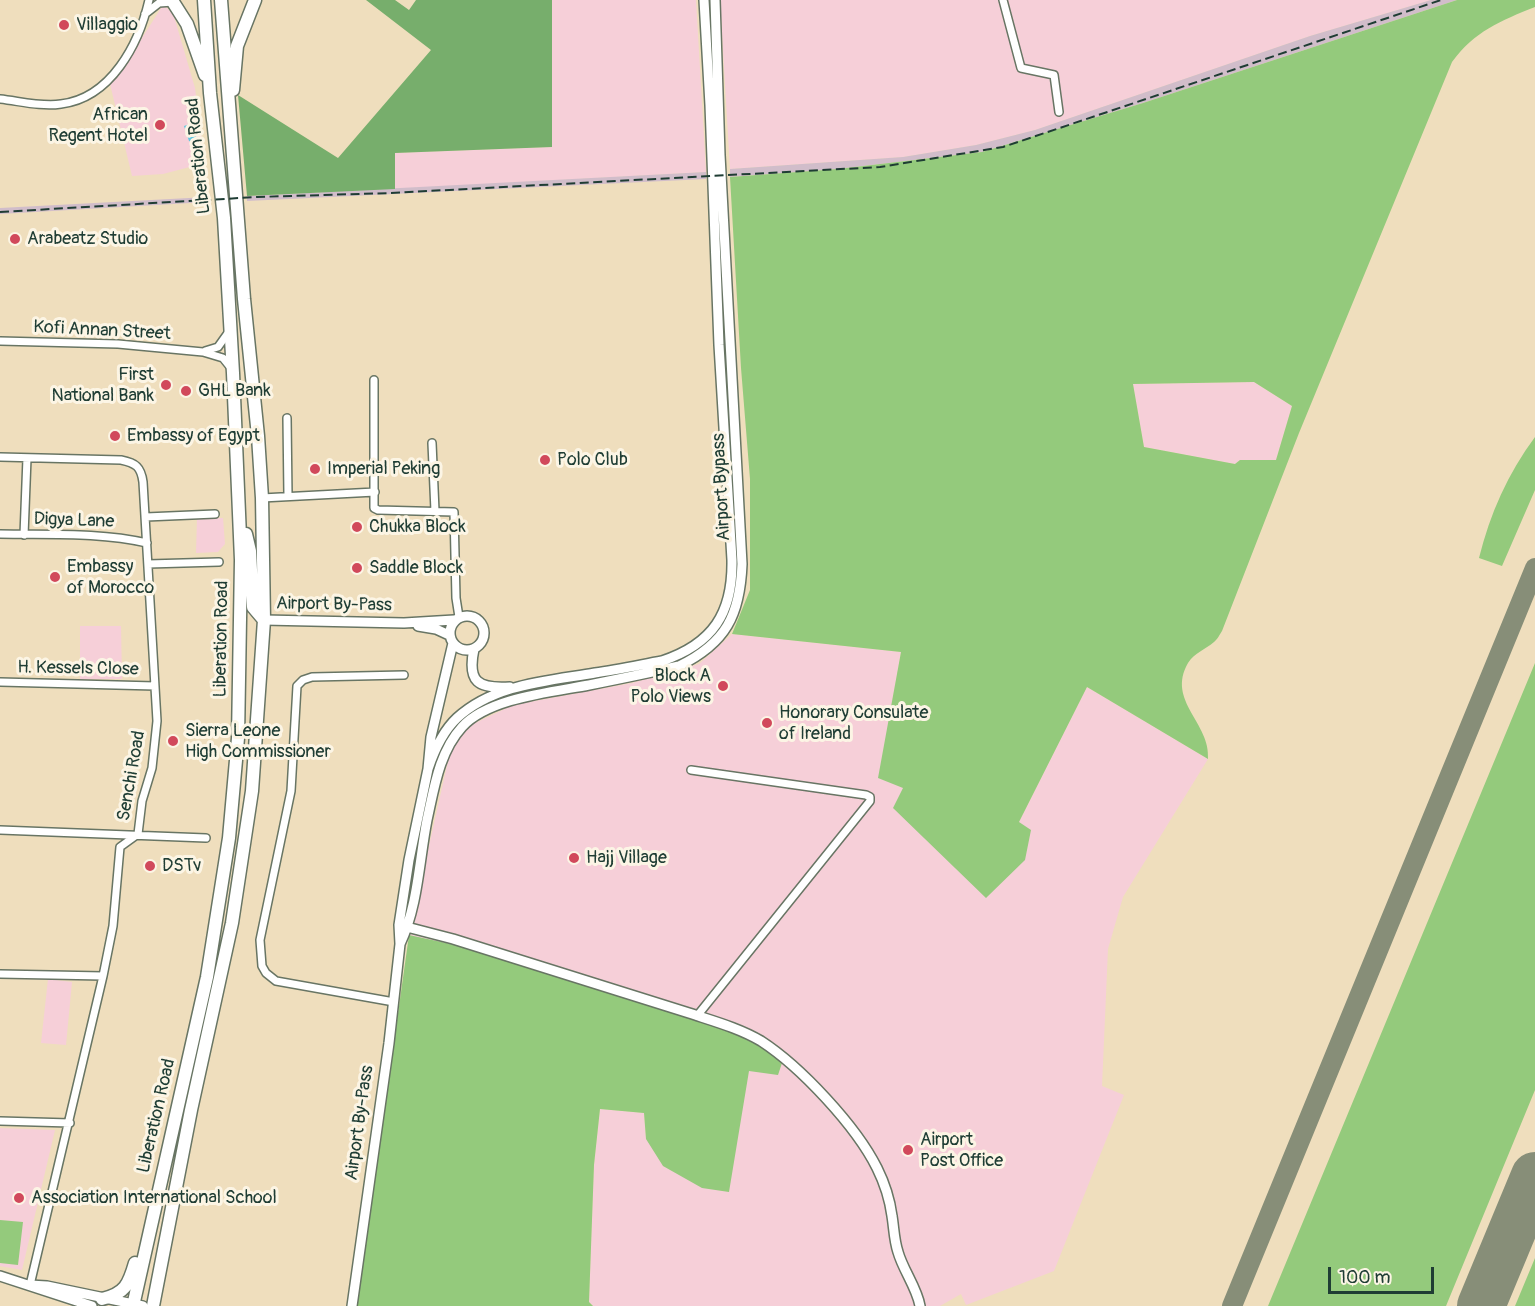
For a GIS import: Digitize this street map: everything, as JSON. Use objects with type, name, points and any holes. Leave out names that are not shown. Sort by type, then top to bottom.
[{"type":"highway","name":"Liberation Road","points":[[135,1306],[147,1241],[207,977],[229,838],[238,738],[240,519],[224,218],[210,93],[204,0]]},
{"type":"highway","name":"Liberation Road","points":[[153,1306],[191,1110],[232,923],[252,791],[264,620],[262,498],[221,0]]},
{"type":"highway","points":[[231,118],[237,46],[255,0]]},
{"type":"highway","points":[[172,1],[187,24],[210,93]]},
{"type":"highway","points":[[240,519],[244,525],[250,551],[253,607],[264,620]]},
{"type":"highway","points":[[97,1302],[122,1290],[131,1276],[141,1248],[147,1241]]},
{"type":"main road","name":"Airport Bypass","points":[[428,769],[440,740],[458,717],[490,697],[518,687],[641,665],[681,655],[704,640],[720,620],[726,607],[732,579],[732,560],[719,345],[704,0]]},
{"type":"main road","name":"Airport Bypass","points":[[438,774],[455,736],[463,726],[482,712],[524,698],[679,666],[714,644],[730,622],[736,608],[740,593],[742,564],[720,155],[715,0]]},
{"type":"main road","points":[[467,615],[481,621],[484,637],[481,644],[474,649],[462,650],[451,639],[449,630],[456,619],[467,615]]},
{"type":"main road","name":"Airport By-Pass","points":[[264,620],[404,623],[456,619]]},
{"type":"main road","name":"Airport By-Pass","points":[[404,623],[436,629],[451,639],[409,860],[404,926]]},
{"type":"main road","points":[[474,649],[472,674],[479,683],[493,688],[518,687]]},
{"type":"main road","name":"Airport By-Pass","points":[[352,1306],[400,944],[438,774]]},
{"type":"main road","points":[[404,926],[722,1023],[760,1041],[827,1099],[849,1125],[877,1169],[889,1203],[898,1252],[920,1306]]},
{"type":"main road","points":[[0,1276],[30,1285],[47,1286],[97,1302],[135,1306]]},
{"type":"street","points":[[0,99],[59,105],[74,102],[104,85],[117,72],[146,14],[149,0]]},
{"type":"street","points":[[1003,0],[1021,68],[1054,75],[1059,112]]},
{"type":"street","points":[[146,14],[159,3],[172,1]]},
{"type":"street","points":[[203,352],[223,343],[231,328]]},
{"type":"street","name":"Kofi Annan Street","points":[[0,341],[118,344],[203,352],[223,358],[233,373]]},
{"type":"street","points":[[374,380],[375,509],[452,511],[454,513],[456,619]]},
{"type":"street","points":[[287,418],[288,496]]},
{"type":"street","points":[[432,443],[435,511]]},
{"type":"street","name":"Senchi Road","points":[[0,457],[121,460],[134,463],[142,473],[157,721],[154,754],[142,801],[138,834],[120,847],[113,927],[103,976],[30,1285]]},
{"type":"street","points":[[24,535],[27,458]]},
{"type":"street","points":[[262,498],[375,492]]},
{"type":"street","points":[[146,517],[215,514]]},
{"type":"street","name":"Digya Lane","points":[[0,534],[100,536],[128,538],[147,543]]},
{"type":"street","points":[[148,564],[219,562]]},
{"type":"street","points":[[394,1002],[276,981],[266,974],[262,966],[260,940],[291,791],[297,686],[303,680],[312,677],[404,675]]},
{"type":"street","name":"H. Kessels Close","points":[[0,682],[155,686]]},
{"type":"street","points":[[691,770],[870,797],[870,801],[697,1016]]},
{"type":"street","points":[[0,830],[206,838]]},
{"type":"street","points":[[0,974],[103,976]]},
{"type":"street","points":[[0,1121],[70,1123]]},
{"type":"shaded area","points":[[552,0],[696,0],[706,172],[395,189],[395,153],[552,147]]},
{"type":"shaded area","points":[[720,0],[1431,0],[1310,36],[1035,130],[976,145],[903,157],[730,169]]},
{"type":"shaded area","points":[[1431,0],[1457,0],[1143,103],[982,152],[838,169],[730,177],[730,169],[903,157],[976,145],[1035,130],[1310,36]]},
{"type":"shaded area","name":"African Regent Hotel","points":[[163,5],[173,13],[195,88],[205,163],[163,174],[132,176],[110,84]]},
{"type":"shaded area","points":[[706,172],[706,179],[247,201],[247,196]]},
{"type":"shaded area","points":[[208,197],[208,202],[0,214],[0,208]]},
{"type":"shaded area","points":[[1254,382],[1292,406],[1276,460],[1240,460],[1235,464],[1144,447],[1133,384]]},
{"type":"shaded area","points":[[197,518],[223,518],[225,544],[218,552],[196,553]]},
{"type":"shaded area","points":[[80,626],[121,626],[122,679],[80,679]]},
{"type":"shaded area","points":[[732,634],[901,652],[879,778],[1019,822],[1087,687],[1208,759],[1123,897],[1108,949],[1102,1086],[1124,1095],[1054,1271],[966,1305],[961,1294],[940,1306],[593,1306],[589,1302],[594,1165],[600,1109],[644,1113],[646,1139],[749,1071],[409,935],[450,752],[469,726],[513,705],[632,683],[699,664]]},
{"type":"shaded area","points":[[48,979],[72,982],[66,1045],[41,1043]]},
{"type":"shaded area","name":"Association International School","points":[[0,1128],[55,1130],[22,1270],[0,1266]]},
{"type":"green space","points":[[366,0],[395,0],[409,10],[416,0],[552,0],[552,147],[395,153],[395,189],[247,196],[238,95],[338,158],[431,50]]},
{"type":"green space","points":[[1457,0],[1535,0],[1535,7],[1489,28],[1470,42],[1452,62],[1299,433],[1222,631],[1215,641],[1188,663],[1182,689],[1185,701],[1203,734],[1208,759],[1087,687],[1019,822],[1031,830],[1025,860],[986,898],[893,808],[903,788],[878,778],[901,652],[732,634],[750,590],[750,479],[730,177],[838,169],[982,152],[1143,103]],"holes":[[[1254,382],[1292,406],[1276,460],[1240,460],[1235,464],[1144,447],[1133,384]]]},
{"type":"green space","points":[[1535,437],[1535,490],[1502,566],[1479,558],[1501,494],[1516,465]]},
{"type":"green space","points":[[1535,663],[1535,1090],[1446,1306],[1268,1306]]},
{"type":"green space","points":[[409,935],[525,960],[715,1024],[763,1047],[782,1063],[778,1075],[749,1071],[729,1192],[702,1188],[663,1166],[646,1139],[644,1113],[600,1109],[594,1165],[589,1302],[593,1306],[357,1306]]},
{"type":"green space","points":[[0,1220],[23,1222],[18,1265],[0,1263]]},
{"type":"green space","points":[[1535,1258],[1535,1306],[1515,1306]]},
{"type":"water","points":[[193,123],[197,140],[193,143],[189,141],[184,126]]},
{"type":"taxiway","points":[[1232,1306],[1535,568]]},
{"type":"runway","points":[[1481,1306],[1535,1176]]},
{"type":"railway","points":[[0,212],[257,197],[391,193],[880,167],[1003,147],[1441,0]]},
{"type":"place","name":"Villaggio","points":[[64,25]]},
{"type":"place","name":"African Regent Hotel","points":[[160,125]]},
{"type":"place","name":"Arabeatz Studio","points":[[15,239]]},
{"type":"place","name":"First National Bank","points":[[166,385]]},
{"type":"place","name":"GHL Bank","points":[[186,391]]},
{"type":"place","name":"Embassy of Egypt","points":[[115,436]]},
{"type":"place","name":"Polo Club","points":[[545,460]]},
{"type":"place","name":"Imperial Peking","points":[[315,469]]},
{"type":"place","name":"Chukka Block","points":[[357,527]]},
{"type":"place","name":"Saddle Block","points":[[357,568]]},
{"type":"place","name":"Embassy of Morocco","points":[[55,577]]},
{"type":"place","name":"Block A Polo Views","points":[[723,686]]},
{"type":"place","name":"Honorary Consulate of Ireland","points":[[767,723]]},
{"type":"place","name":"Sierra Leone High Commissioner","points":[[173,741]]},
{"type":"place","name":"Hajj Village","points":[[574,858]]},
{"type":"place","name":"DSTv","points":[[150,866]]},
{"type":"place","name":"Airport Post Office","points":[[908,1150]]},
{"type":"place","name":"Association International School","points":[[19,1198]]}]
